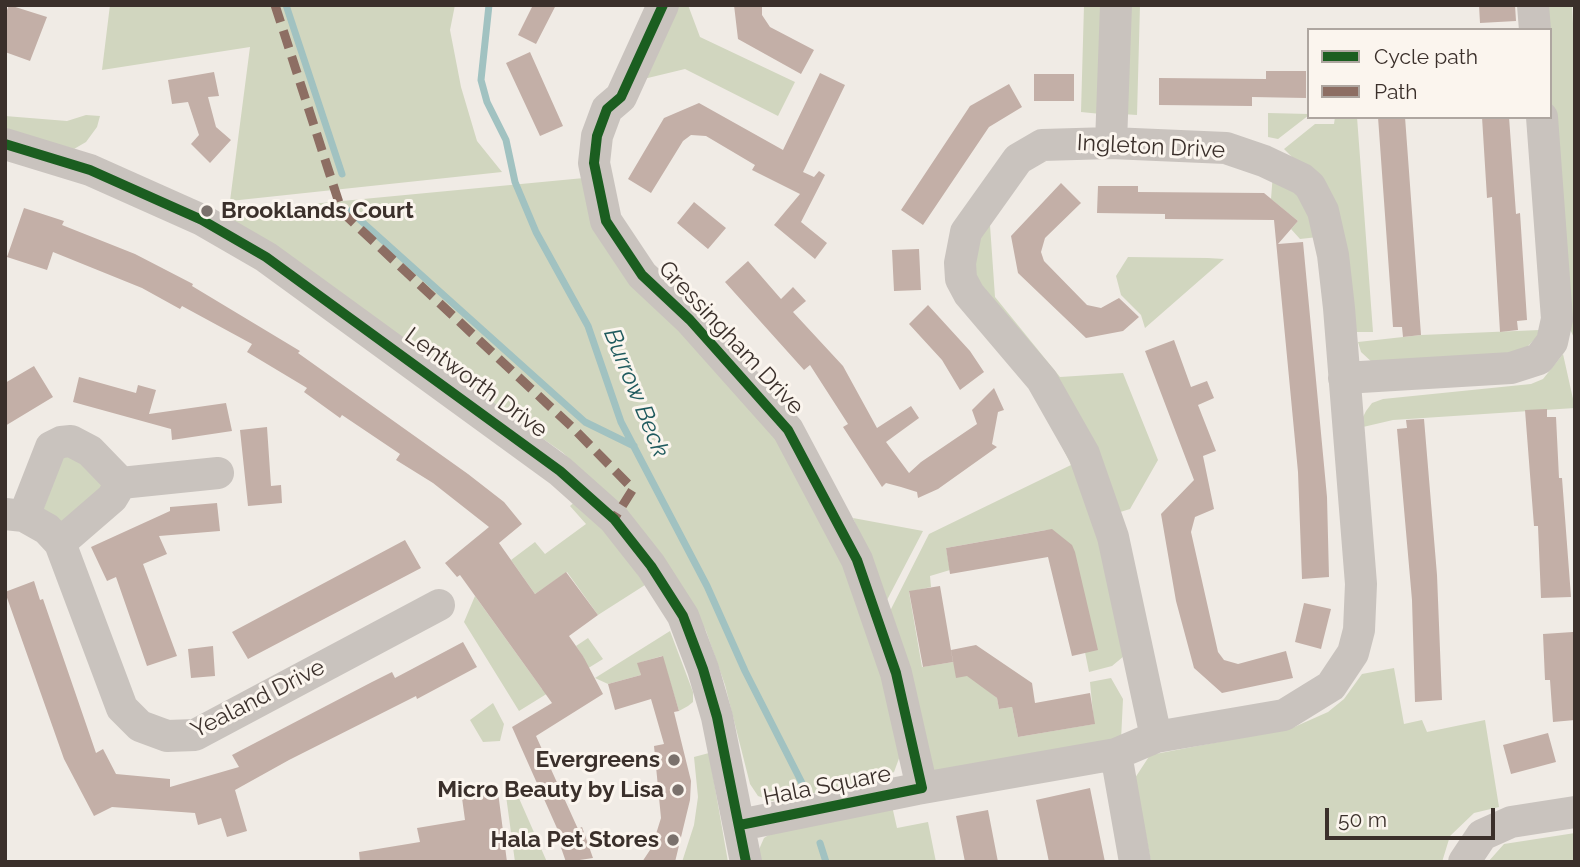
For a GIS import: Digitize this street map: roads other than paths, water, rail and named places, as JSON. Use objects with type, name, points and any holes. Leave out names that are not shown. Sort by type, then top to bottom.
[{"type":"street","name":"Gressingham Drive","points":[[663,5],[621,97],[607,108],[597,136],[594,163],[606,221],[642,275],[690,320],[788,430],[858,560],[896,673],[922,788]]},
{"type":"street","points":[[1111,143],[1116,5]]},
{"type":"street","points":[[1533,5],[1535,28]]},
{"type":"street","points":[[1344,378],[1511,368],[1538,359],[1552,342],[1557,319],[1542,119]]},
{"type":"street","name":"Ingleton Drive","points":[[1111,143],[1226,148],[1264,161],[1302,179],[1310,186],[1323,211],[1333,255],[1344,378],[1361,596],[1359,630],[1353,653],[1331,687],[1284,715],[1156,737],[1113,537],[1084,454],[1042,380],[969,294],[961,279],[960,262],[966,232],[1018,159],[1042,145],[1111,143]]},
{"type":"street","name":"Lentworth Drive","points":[[5,144],[90,170],[202,220],[266,257],[560,471],[614,519],[651,566],[683,616],[703,669],[716,717],[746,862]]},
{"type":"street","points":[[71,441],[90,451],[121,483],[112,498],[60,543],[47,529],[15,515],[45,457],[61,442],[71,441]]},
{"type":"street","points":[[121,483],[218,473]]},
{"type":"street","name":"Yealand Drive","points":[[60,543],[122,708],[140,726],[167,736],[195,735],[439,605]]},
{"type":"street","name":"Hala Square","points":[[740,825],[922,788],[1116,754],[1156,737]]},
{"type":"street","points":[[1116,754],[1135,862]]},
{"type":"street","points":[[1464,862],[1482,835],[1511,822],[1575,812]]},
{"type":"waterway","points":[[286,5],[342,174]]},
{"type":"waterway","name":"Burrow Beck","points":[[489,5],[481,80],[487,102],[506,140],[515,182],[536,232],[588,326],[621,422],[707,586],[745,671],[802,783]]},
{"type":"waterway","points":[[350,211],[585,422],[634,446]]},
{"type":"waterway","name":"Burrow Beck","points":[[820,843],[826,862]]},
{"type":"place","name":"Brooklands Court","points":[[207,211]]},
{"type":"place","name":"Evergreens","points":[[674,760]]},
{"type":"place","name":"Micro Beauty by Lisa","points":[[678,790]]},
{"type":"place","name":"Hala Pet Stores","points":[[673,840]]}]
